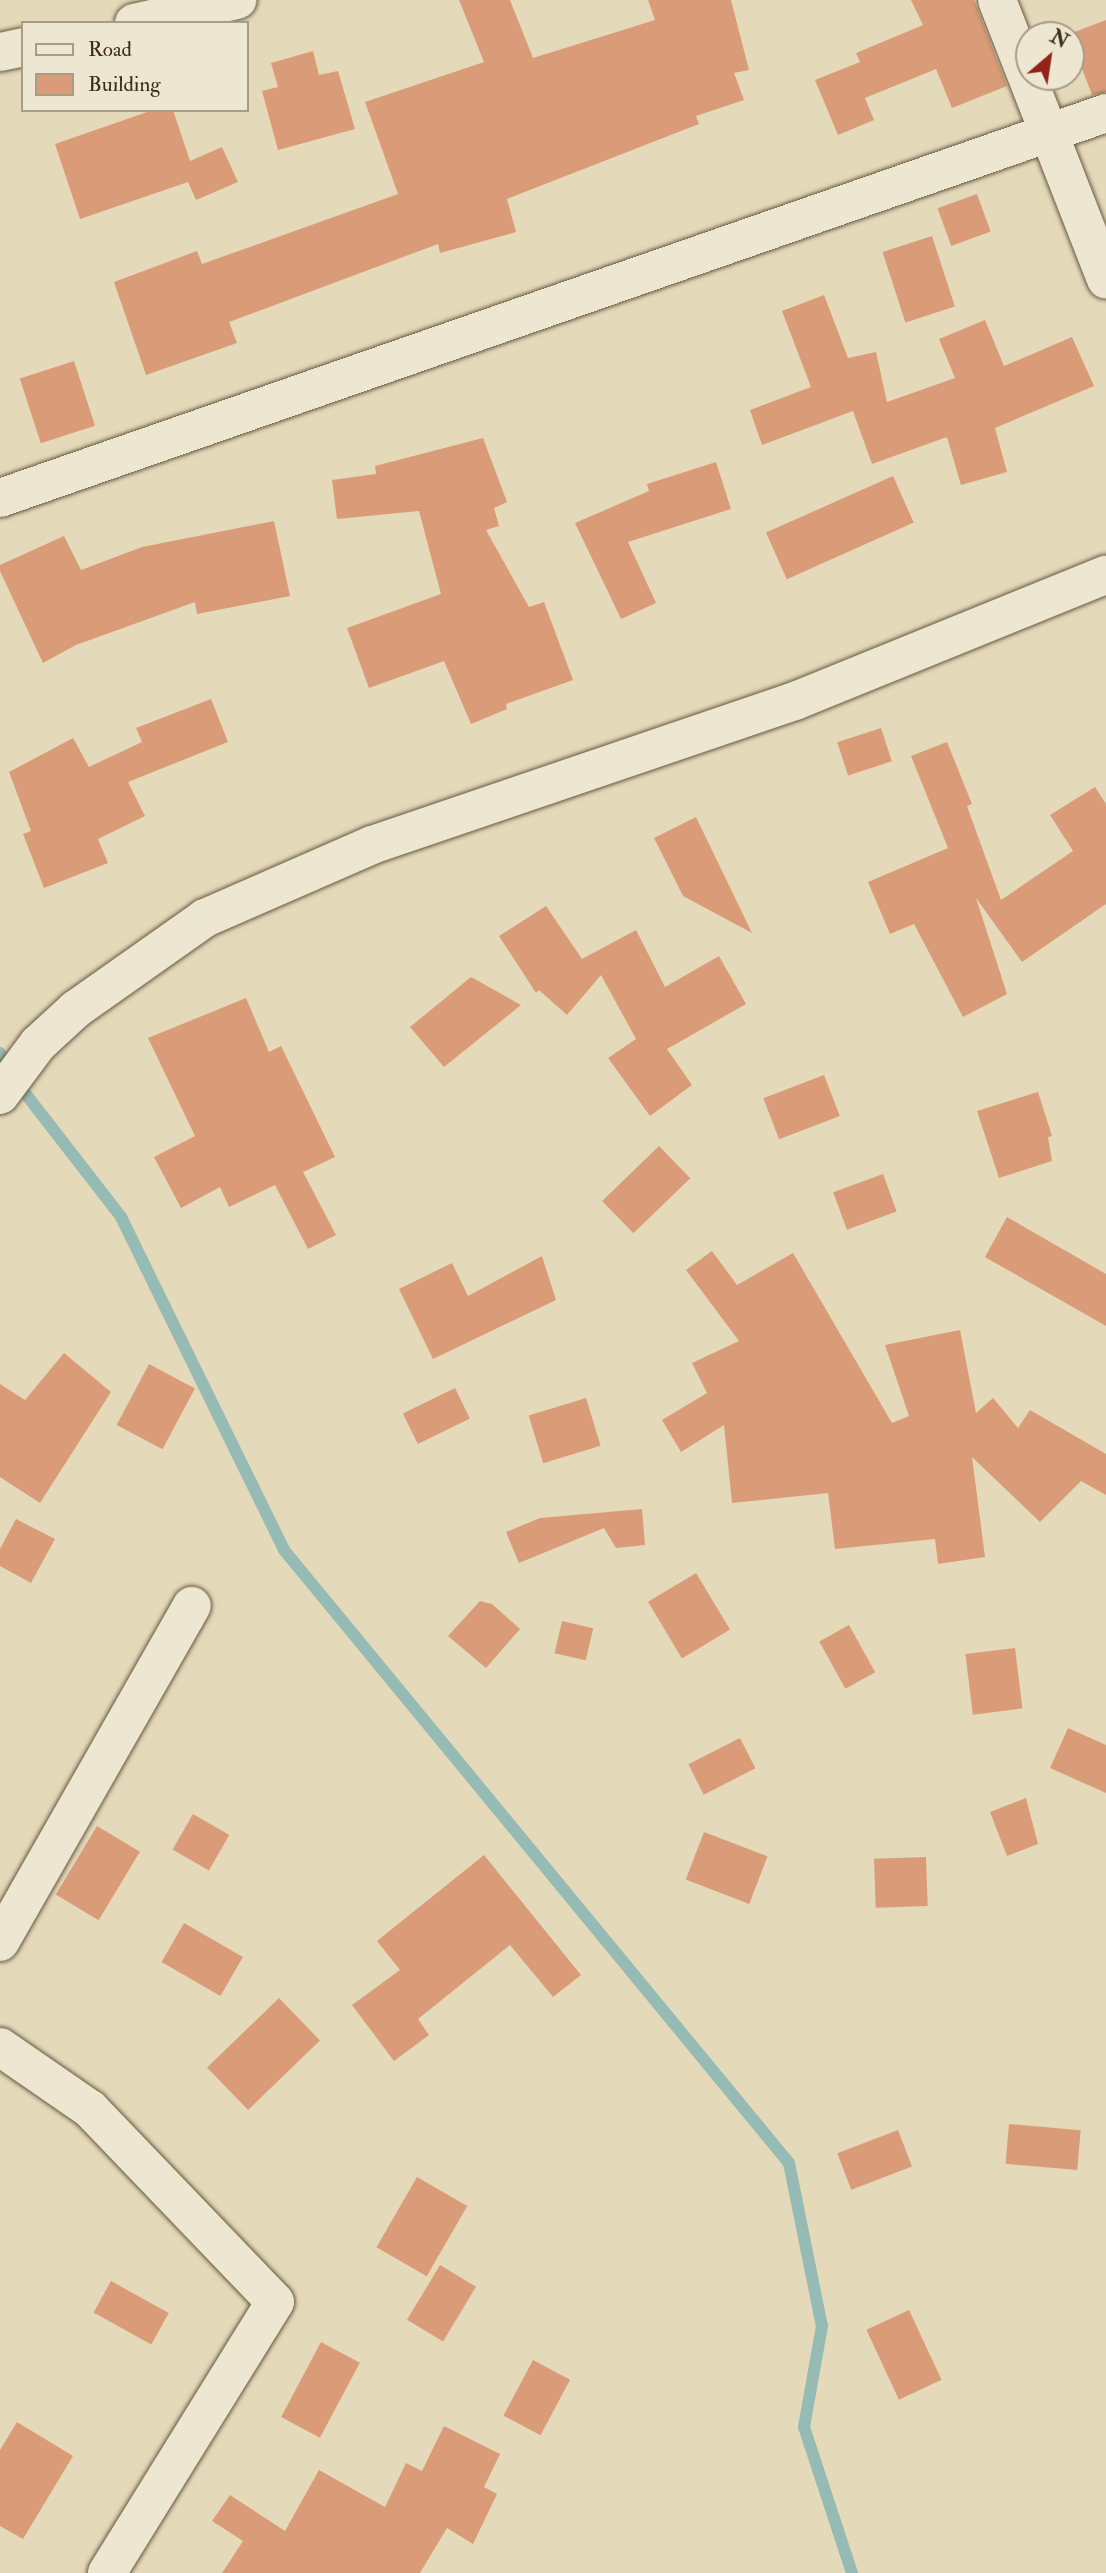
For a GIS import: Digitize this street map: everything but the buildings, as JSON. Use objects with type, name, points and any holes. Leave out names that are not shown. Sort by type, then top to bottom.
[{"type":"street","points":[[143,21],[237,0]]},
{"type":"street","points":[[997,0],[1106,280]]},
{"type":"street","points":[[0,52],[21,47]]},
{"type":"street","points":[[0,498],[1106,113]]},
{"type":"street","points":[[0,1095],[38,1044],[76,1009],[217,912],[372,845],[795,701],[1106,575]]},
{"type":"street","points":[[0,1942],[192,1606]]},
{"type":"street","points":[[0,2047],[90,2109],[275,2302],[107,2573]]},
{"type":"waterway","points":[[0,1053],[4,1066],[121,1217],[284,1550],[789,2163],[822,2326],[804,2427],[852,2573]]}]
